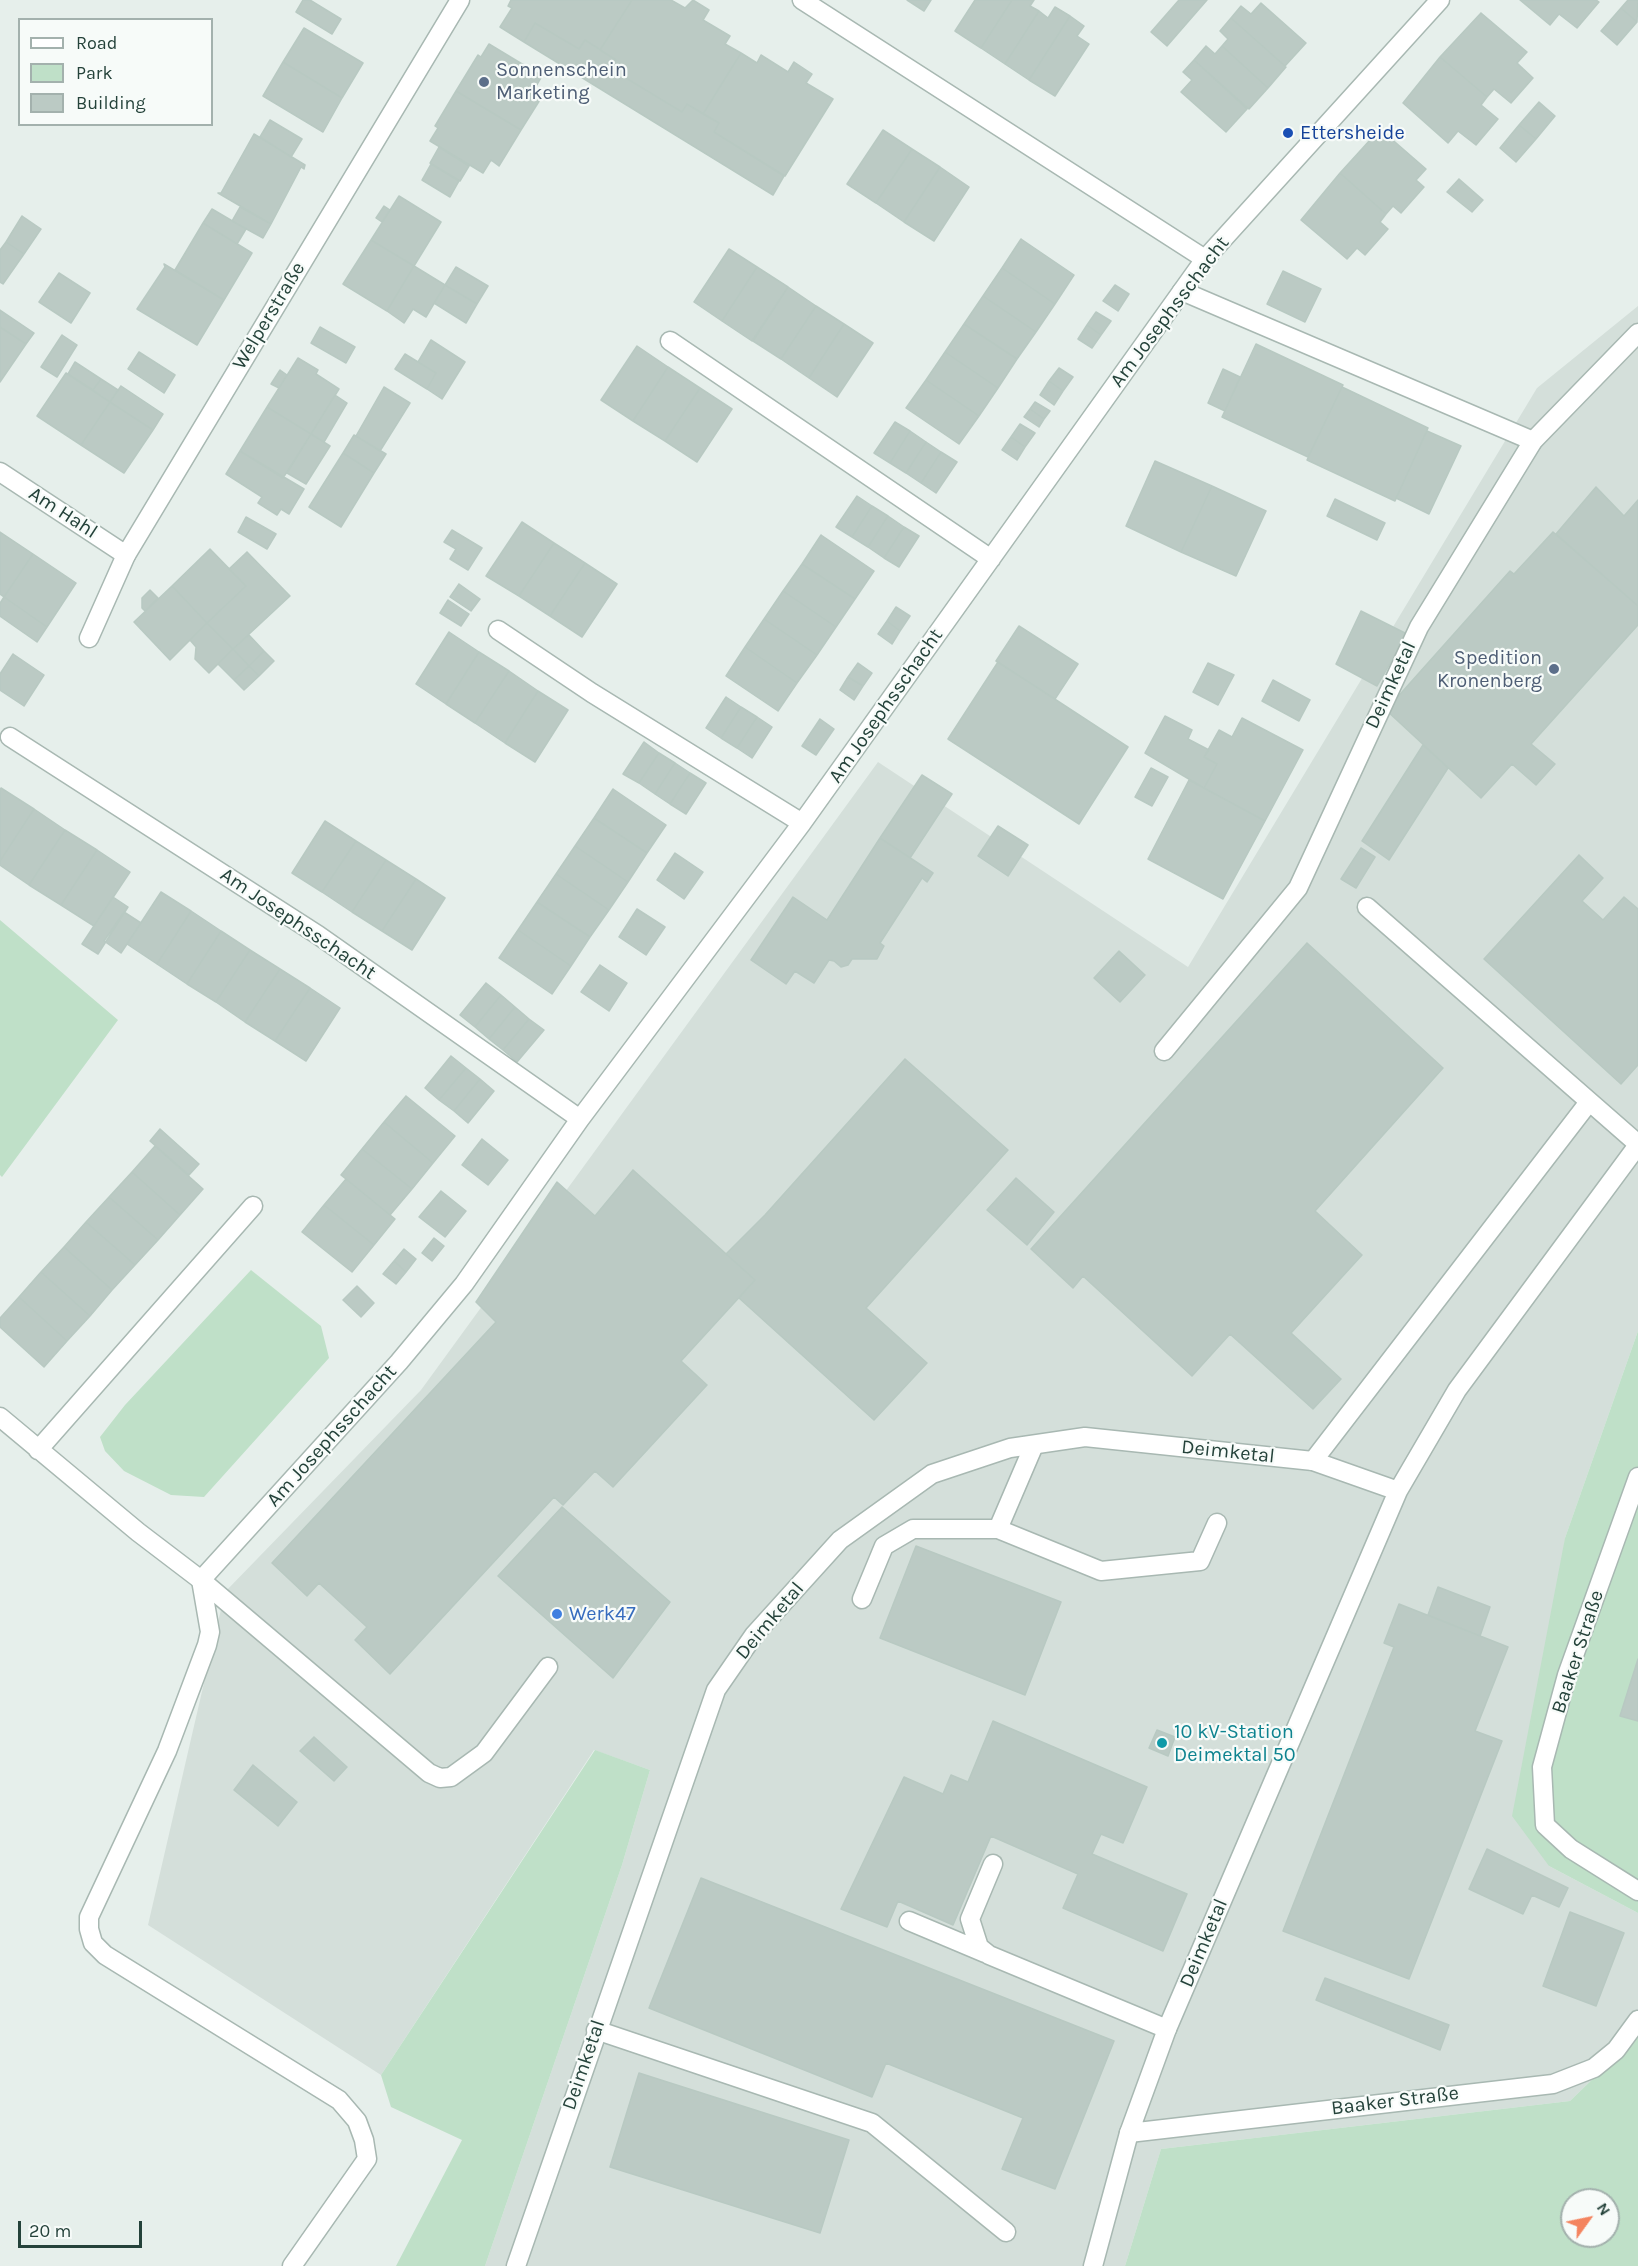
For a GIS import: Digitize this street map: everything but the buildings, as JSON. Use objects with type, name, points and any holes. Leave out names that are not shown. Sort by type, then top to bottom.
[{"type":"street","name":"Welperstraße","points":[[88,638],[126,555],[460,0]]},
{"type":"street","points":[[802,0],[1205,259]]},
{"type":"street","name":"Am Josephsschacht","points":[[201,1580],[399,1362],[464,1284],[580,1119],[802,824],[1205,259],[1440,0]]},
{"type":"street","points":[[1182,291],[1533,441]]},
{"type":"street","name":"Deimketal","points":[[1164,1051],[1298,888],[1419,627],[1533,441],[1638,333]]},
{"type":"street","points":[[670,341],[990,559]]},
{"type":"street","name":"Am Hahl","points":[[0,472],[126,555]]},
{"type":"street","points":[[498,630],[592,693],[802,824]]},
{"type":"street","name":"Am Josephsschacht","points":[[10,737],[318,934],[580,1119]]},
{"type":"street","points":[[1367,907],[1638,1144]]},
{"type":"street","points":[[1313,1461],[1589,1102]]},
{"type":"street","name":"Deimketal","points":[[1093,2266],[1129,2133],[1167,2029],[1398,1491],[1457,1390],[1638,1144]]},
{"type":"street","points":[[38,1450],[253,1206]]},
{"type":"street","points":[[0,1417],[138,1532],[201,1580],[429,1773],[440,1778],[451,1777],[483,1754],[548,1667]]},
{"type":"street","name":"Deimketal","points":[[516,2266],[716,1689],[754,1635],[840,1540],[932,1474],[1010,1448],[1085,1437],[1313,1461],[1398,1491]]},
{"type":"street","points":[[998,1529],[1034,1445]]},
{"type":"street","name":"Baaker Straße","points":[[1638,1477],[1567,1675],[1542,1767],[1545,1825],[1571,1849],[1638,1891]]},
{"type":"street","points":[[862,1599],[884,1546],[913,1528],[998,1529],[1101,1571],[1200,1561],[1217,1523]]},
{"type":"street","points":[[201,1580],[210,1632],[207,1645],[167,1751],[89,1917],[90,1929],[93,1943],[105,1955],[339,2100],[357,2121],[364,2140],[367,2159],[292,2266]]},
{"type":"street","points":[[989,1955],[979,1947],[974,1938],[970,1919],[993,1864]]},
{"type":"street","points":[[909,1921],[1167,2029]]},
{"type":"street","name":"Baaker Straße","points":[[1129,2133],[1553,2084],[1594,2068],[1616,2050],[1638,2020]]},
{"type":"street","points":[[596,2030],[872,2123],[1006,2232]]},
{"type":"shaded area","points":[[1638,306],[1638,1331],[1565,1538],[1549,1866],[1638,1913],[1638,2035],[1570,2101],[1161,2149],[1125,2266],[485,2266],[622,1865],[650,1770],[594,1750],[381,2075],[148,1925],[225,1592],[421,1390],[878,762],[1188,967],[1537,388]]},
{"type":"green space","points":[[0,920],[118,1020],[2,1177],[0,1175]]},
{"type":"green space","points":[[251,1270],[321,1326],[329,1358],[204,1497],[171,1495],[124,1471],[105,1451],[100,1437],[125,1405]]},
{"type":"green space","points":[[1638,1331],[1638,1913],[1549,1866],[1512,1816],[1565,1538]]},
{"type":"green space","points":[[595,1750],[650,1770],[622,1865],[485,2266],[396,2266],[462,2140],[391,2107],[381,2075]]},
{"type":"green space","points":[[1638,2035],[1638,2266],[1125,2266],[1161,2149],[1570,2101]]},
{"type":"place","name":"Sonnenschein Marketing","points":[[484,82]]},
{"type":"place","name":"Ettersheide","points":[[1288,133]]},
{"type":"place","name":"Spedition Kronenberg","points":[[1554,669]]},
{"type":"place","name":"Werk47","points":[[557,1614]]},
{"type":"place","name":"10 kV-Station Deimektal 50","points":[[1162,1743]]}]
